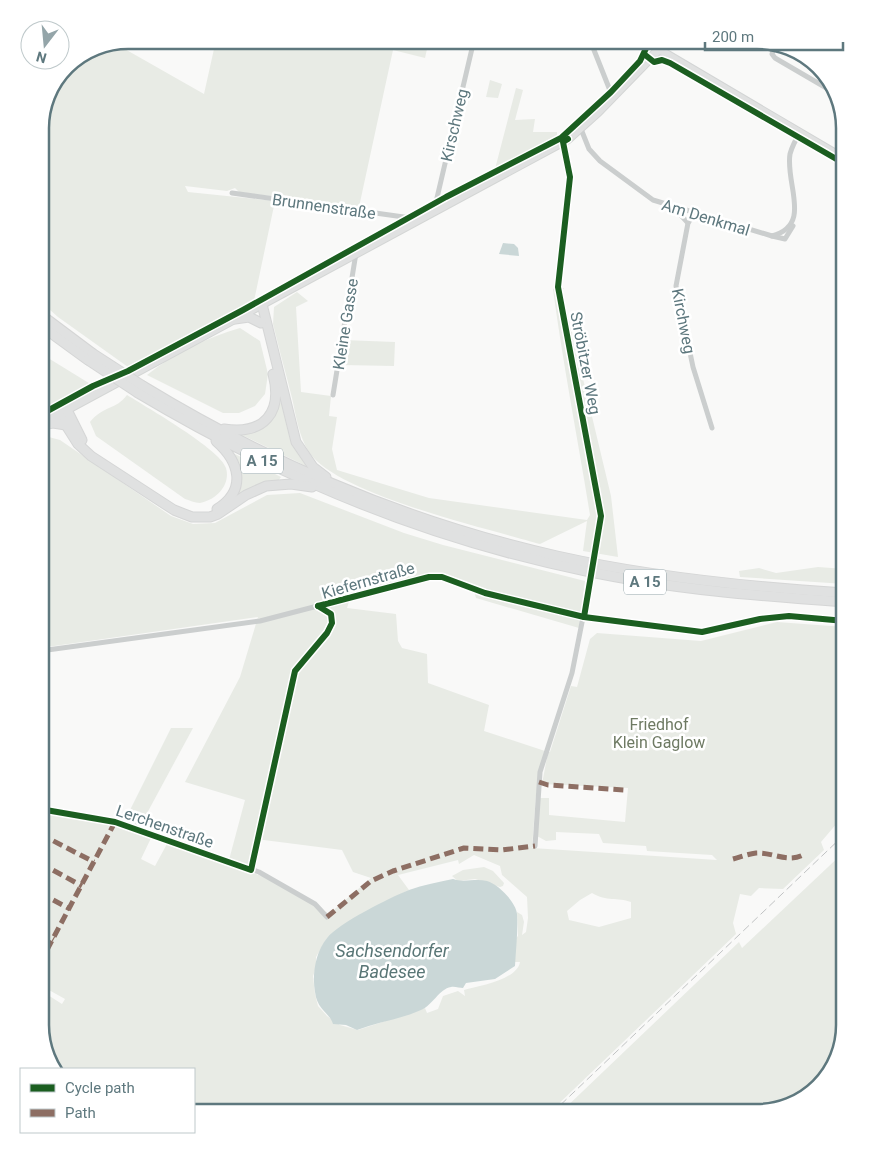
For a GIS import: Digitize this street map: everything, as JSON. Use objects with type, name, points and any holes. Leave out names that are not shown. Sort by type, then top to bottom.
[{"type":"highway","points":[[216,428],[240,432],[258,426],[266,420],[275,405],[277,395],[275,381],[261,323],[259,306]]},
{"type":"highway","points":[[259,306],[296,442],[313,467],[338,486]]},
{"type":"highway","points":[[235,319],[248,317],[261,323]]},
{"type":"highway","name":"A 15","points":[[49,322],[90,356]]},
{"type":"highway","name":"A 15","points":[[49,331],[205,431],[320,487],[371,509],[470,542],[586,571],[668,586],[836,601]]},
{"type":"highway","name":"A 15","points":[[141,389],[216,428],[338,486],[449,527],[558,556],[668,576],[836,592]]},
{"type":"highway","points":[[63,412],[66,425],[78,444],[91,456],[174,510],[192,517],[210,517],[218,514],[246,495],[266,486],[291,484],[320,487]]},
{"type":"highway","points":[[63,412],[87,447],[177,506],[194,512],[209,511],[223,505],[234,492],[236,483],[235,465],[230,455],[205,431]]},
{"type":"highway","points":[[49,424],[66,425]]},
{"type":"main road","points":[[49,420],[564,142],[581,129],[613,98],[659,49],[836,154]]},
{"type":"street","name":"Kirschweg","points":[[440,209],[436,202],[472,49]]},
{"type":"street","points":[[594,49],[613,98]]},
{"type":"street","points":[[773,50],[772,54],[775,58],[825,88]]},
{"type":"street","name":"Am Denkmal","points":[[581,129],[589,148],[600,161],[653,200],[675,209],[781,239],[788,237],[793,228],[794,203],[790,157],[800,133]]},
{"type":"street","name":"Ströbitzer Weg","points":[[564,142],[570,177],[558,287],[601,516],[584,617]]},
{"type":"street","name":"Brunnenstraße","points":[[232,193],[411,218],[414,223]]},
{"type":"street","points":[[675,209],[688,223]]},
{"type":"street","name":"Kirchweg","points":[[694,214],[688,223],[676,286],[693,367],[712,428]]},
{"type":"street","name":"Kleine Gasse","points":[[333,395],[356,254]]},
{"type":"street","name":"Kiefernstraße","points":[[49,650],[260,621],[429,577],[442,576],[485,593],[584,617],[702,632],[760,619],[789,616],[836,620]]},
{"type":"street","name":"Kiefernstraße","points":[[251,870],[295,671],[327,634],[332,623],[331,614],[318,606]]},
{"type":"street","points":[[535,846],[540,772],[572,673],[584,617]]},
{"type":"street","name":"Lerchenstraße","points":[[49,811],[115,822],[251,870],[293,890],[315,904],[327,917]]},
{"type":"green space","points":[[125,49],[204,94],[214,49],[427,49],[425,58],[393,50],[359,207],[239,192],[235,188],[227,191],[185,186],[188,192],[275,201],[254,301],[128,367],[49,309],[49,122],[51,107],[62,84],[84,62],[112,50]]},
{"type":"green space","points":[[490,80],[502,84],[498,98],[486,97]]},
{"type":"green space","points":[[516,88],[523,90],[515,120],[535,119],[533,132],[557,132],[557,135],[495,169]]},
{"type":"green space","points":[[564,288],[562,291],[611,496],[618,557],[583,551],[587,521],[540,544],[381,496],[349,482],[325,467],[309,452],[298,426],[273,324],[274,307],[297,292],[308,301],[296,307],[301,392],[331,396],[329,416],[337,417],[332,449],[337,470],[429,498],[587,520],[590,515],[561,346],[553,289]]},
{"type":"green space","points":[[240,328],[260,341],[268,374],[265,394],[255,406],[239,413],[223,413],[147,375],[191,347]]},
{"type":"green space","points":[[343,340],[395,342],[394,366],[342,365]]},
{"type":"green space","points":[[49,359],[92,385],[49,409]]},
{"type":"green space","points":[[127,395],[197,440],[221,460],[227,474],[224,486],[217,495],[200,503],[185,499],[96,436],[90,422],[100,413],[119,403]]},
{"type":"green space","points":[[281,402],[294,448],[306,466],[242,435],[255,431],[266,424]]},
{"type":"green space","name":"Friedhof Klein Gaglow","points":[[49,437],[60,440],[171,516],[193,524],[215,523],[267,495],[300,493],[404,533],[443,545],[585,581],[581,615],[485,592],[443,575],[351,595],[347,608],[396,614],[398,641],[402,648],[427,654],[428,683],[489,705],[484,731],[545,751],[536,795],[532,848],[717,860],[712,855],[647,851],[646,846],[603,843],[599,834],[556,832],[556,840],[546,841],[537,836],[540,798],[549,798],[549,815],[625,822],[628,788],[542,784],[548,752],[550,752],[571,686],[577,687],[590,639],[597,633],[701,641],[777,622],[836,626],[836,824],[821,842],[824,850],[783,889],[759,888],[751,896],[740,894],[733,923],[736,934],[558,1104],[195,1104],[195,1068],[61,1068],[51,1046],[49,1036],[49,996],[62,1004],[65,999],[49,990],[49,812],[116,823],[152,836],[141,859],[155,866],[168,842],[275,881],[329,914],[371,878],[353,872],[342,850],[256,839],[250,868],[229,860],[245,800],[185,782],[240,677],[258,617],[49,647]],"holes":[[[474,855],[500,866],[502,875],[527,897],[528,918],[526,932],[522,935],[524,922],[522,915],[517,912],[518,936],[515,939],[514,956],[515,962],[520,962],[512,973],[505,978],[464,990],[465,996],[458,991],[443,996],[438,1009],[427,1013],[425,1008],[358,1030],[340,1025],[327,1016],[318,1006],[313,976],[316,968],[316,957],[327,938],[341,927],[409,890],[398,875],[458,860],[459,864]],[[592,893],[597,896],[631,902],[631,918],[599,927],[569,920],[567,911]]]},
{"type":"green space","points":[[235,454],[281,477],[278,481],[236,497],[240,472]]},
{"type":"green space","points":[[818,567],[836,568],[836,583],[740,577],[739,571],[759,568],[776,573]]},
{"type":"green space","points":[[474,591],[581,617],[579,628],[476,598]]},
{"type":"green space","points":[[171,728],[193,728],[139,828],[124,822]]},
{"type":"green space","points":[[836,859],[836,1036],[828,1060],[817,1077],[809,1085],[792,1096],[768,1104],[569,1104],[739,942],[742,948]]},
{"type":"green space","points":[[484,867],[493,871],[504,883],[503,886],[500,887],[475,879],[458,881],[452,876],[463,870]]},
{"type":"water","points":[[503,243],[514,244],[518,248],[519,256],[499,254]]},
{"type":"water","name":"Sachsendorfer Badesee","points":[[453,879],[461,881],[487,881],[496,886],[510,899],[517,914],[515,966],[495,979],[466,983],[463,988],[447,988],[425,1008],[406,1016],[357,1030],[346,1025],[333,1024],[318,1003],[314,985],[317,957],[327,938],[353,918],[389,899],[414,888]]},
{"type":"railway","points":[[561,1104],[836,843]]},
{"type":"marked path","points":[[539,782],[548,785],[625,790]]},
{"type":"marked path","points":[[49,946],[115,822]]},
{"type":"marked path","points":[[49,839],[94,862]]},
{"type":"marked path","points":[[327,917],[371,881],[393,871],[464,848],[502,850],[535,846]]},
{"type":"marked path","points":[[733,859],[756,853],[785,858],[803,855]]},
{"type":"marked path","points":[[49,868],[82,886]]},
{"type":"marked path","points":[[49,898],[70,909]]},
{"type":"marked path","points":[[49,936],[54,939]]},
{"type":"cycle path","points":[[49,410],[243,310],[446,197],[561,138],[611,92],[640,61],[646,49]]},
{"type":"cycle path","points":[[644,54],[654,62],[662,60],[670,63],[836,159]]},
{"type":"cycle path","points":[[568,139],[563,142],[570,177],[558,287],[601,516],[584,617]]},
{"type":"cycle path","points":[[318,606],[429,577],[442,577],[485,593],[584,617],[702,632],[760,619],[789,616],[836,620]]},
{"type":"cycle path","points":[[49,811],[115,822],[251,870],[295,671],[327,633],[332,623],[331,614],[318,606]]}]
